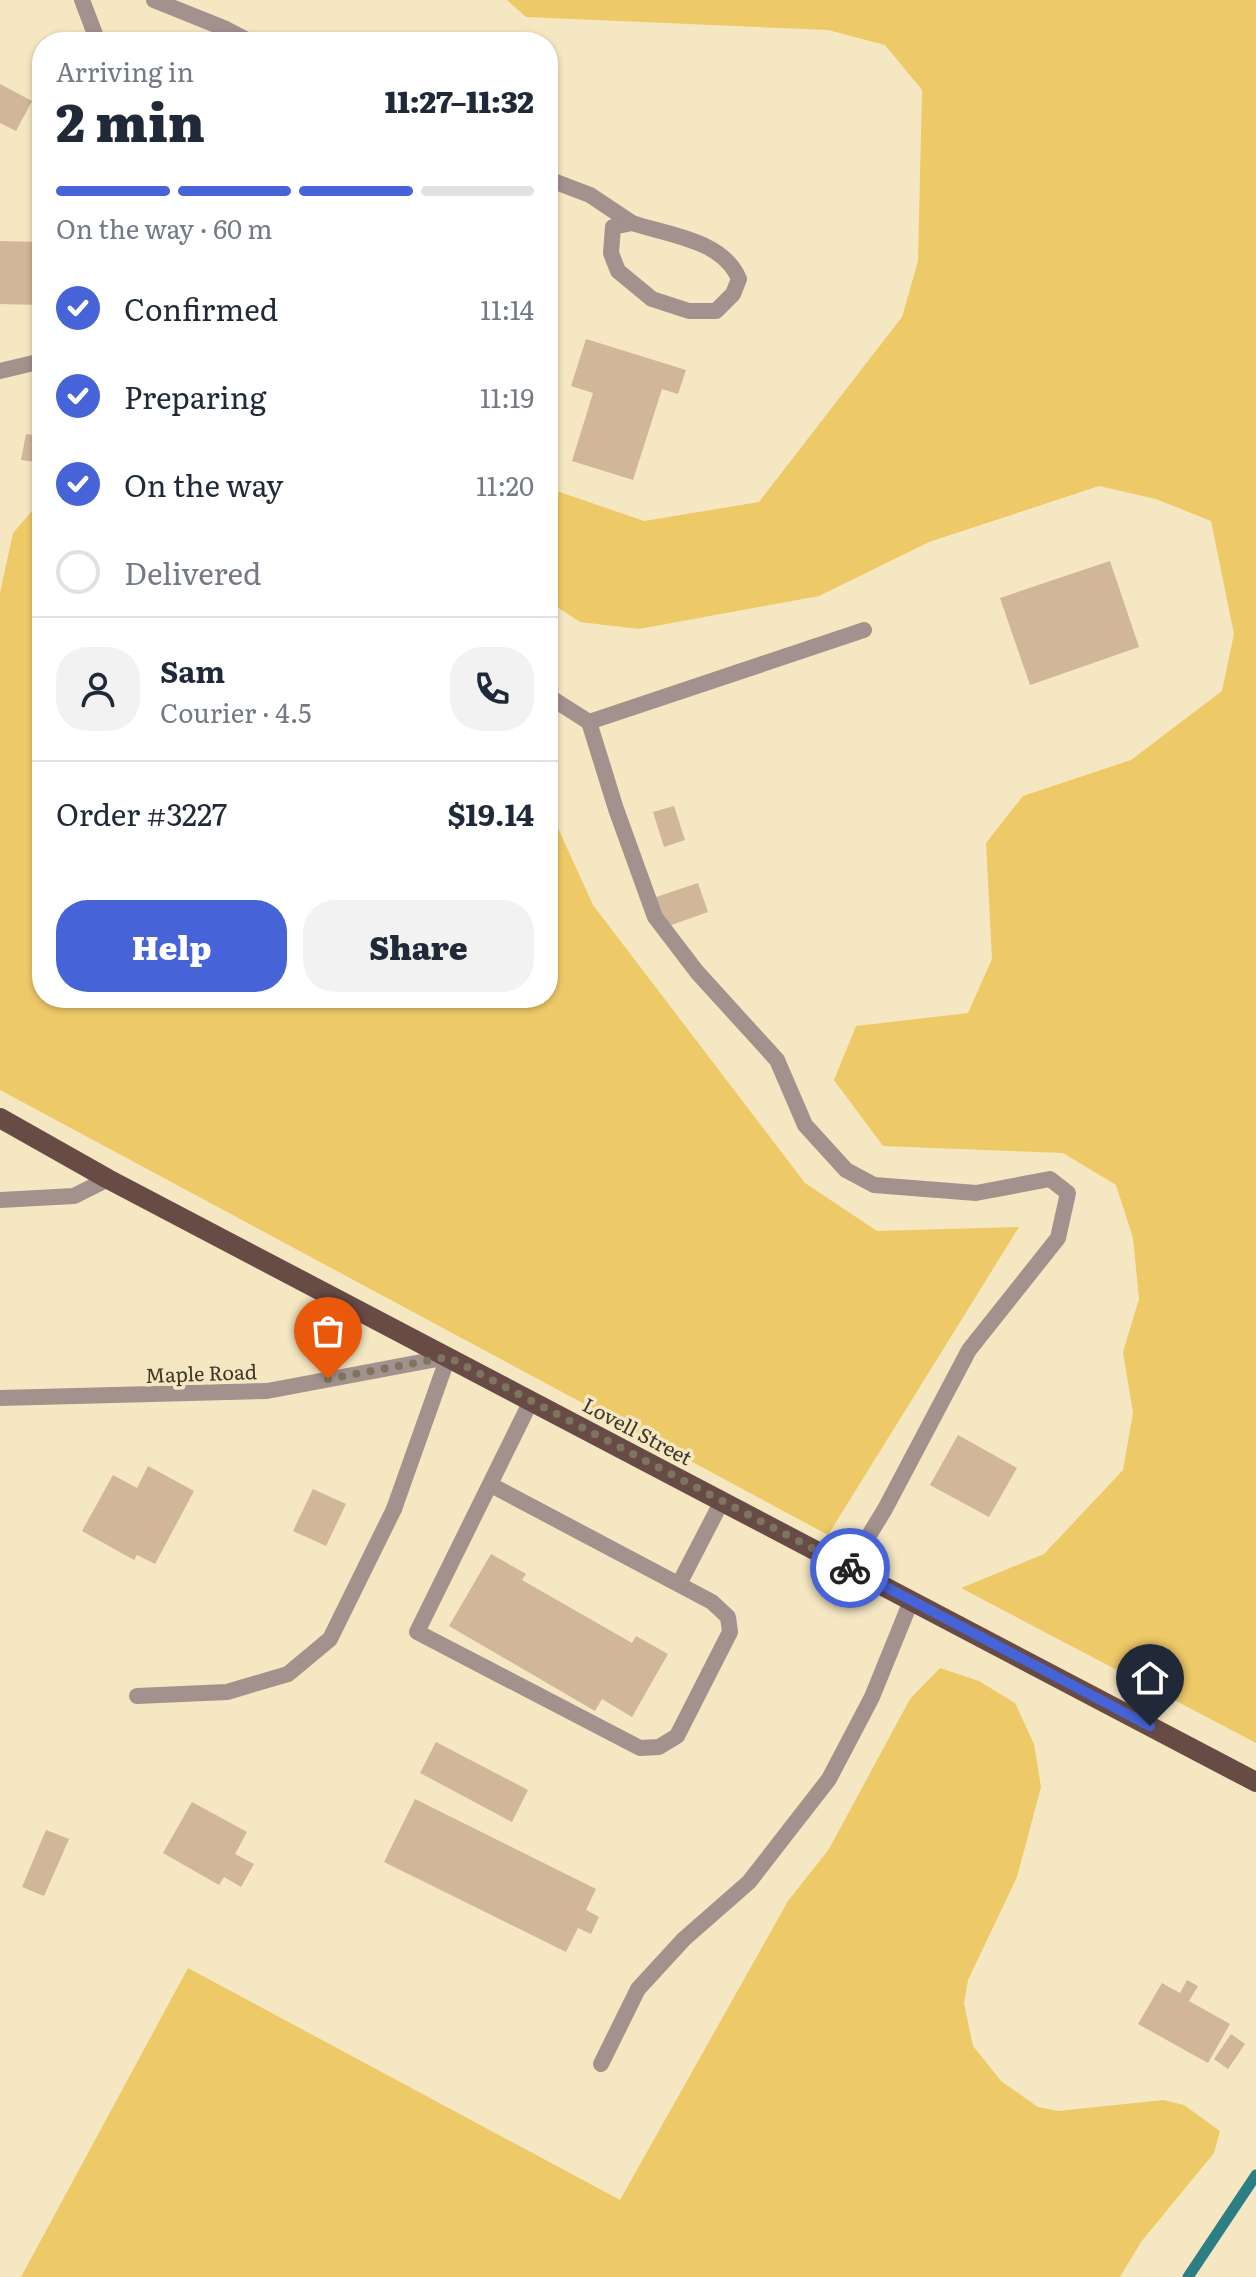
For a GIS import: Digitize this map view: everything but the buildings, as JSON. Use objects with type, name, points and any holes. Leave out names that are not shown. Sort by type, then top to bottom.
[{"type":"main road","name":"Lovell Street","points":[[0,1118],[108,1179],[1256,1782]]},
{"type":"street","points":[[82,0],[94,32]]},
{"type":"street","points":[[154,0],[232,32]]},
{"type":"street","points":[[558,183],[590,195],[632,223],[711,248],[734,266],[739,279],[733,294],[716,311],[689,311],[652,299],[618,271],[611,253],[613,227],[632,223]]},
{"type":"street","points":[[0,371],[32,363]]},
{"type":"street","points":[[589,722],[864,630]]},
{"type":"street","points":[[558,702],[589,722],[655,917],[697,972],[777,1060],[805,1125],[846,1170],[874,1185],[976,1193],[1050,1179],[1068,1193],[1058,1238],[969,1350],[885,1509],[849,1568]]},
{"type":"street","points":[[0,1200],[74,1196],[108,1179]]},
{"type":"street","points":[[137,1696],[227,1692],[288,1674],[330,1639],[394,1509],[448,1357]]},
{"type":"street","name":"Maple Road","points":[[0,1398],[267,1391],[448,1357]]},
{"type":"street","points":[[491,1485],[712,1602],[728,1617],[730,1632],[677,1736],[659,1747],[640,1748],[417,1632],[531,1401]]},
{"type":"street","points":[[679,1584],[722,1501]]},
{"type":"street","points":[[601,2064],[638,1989],[684,1939],[749,1882],[829,1779],[872,1697],[911,1601]]},
{"type":"shaded area","points":[[507,0],[1256,0],[1256,1743],[961,1588],[1044,1554],[1123,1470],[1133,1413],[1123,1352],[1139,1299],[1133,1238],[1116,1185],[1063,1153],[883,1146],[834,1080],[856,1026],[968,1013],[992,959],[986,843],[1023,796],[1131,760],[1222,691],[1234,634],[1211,521],[1156,499],[1099,486],[929,542],[819,596],[639,629],[580,622],[558,608],[558,491],[644,521],[759,502],[902,317],[918,261],[922,90],[885,45],[828,30],[526,17]]},
{"type":"shaded area","points":[[32,511],[32,1008],[558,1008],[558,828],[593,905],[805,1183],[877,1231],[1019,1227],[828,1535],[0,1090],[0,593],[13,533]]},
{"type":"shaded area","points":[[940,1668],[979,1681],[1015,1703],[1034,1744],[1041,1787],[1017,1877],[968,1980],[964,2003],[973,2046],[1001,2081],[1038,2107],[1058,2111],[1163,2100],[1184,2105],[1220,2131],[1214,2153],[1141,2242],[1120,2277],[21,2277],[188,1968],[620,2200],[788,1901],[829,1849],[910,1699]]},
{"type":"waterway","points":[[1188,2277],[1256,2175]]},
{"type":"way so far","points":[[328,1379],[448,1357],[850,1568]]},
{"type":"route","points":[[850,1568],[1150,1726]]}]
